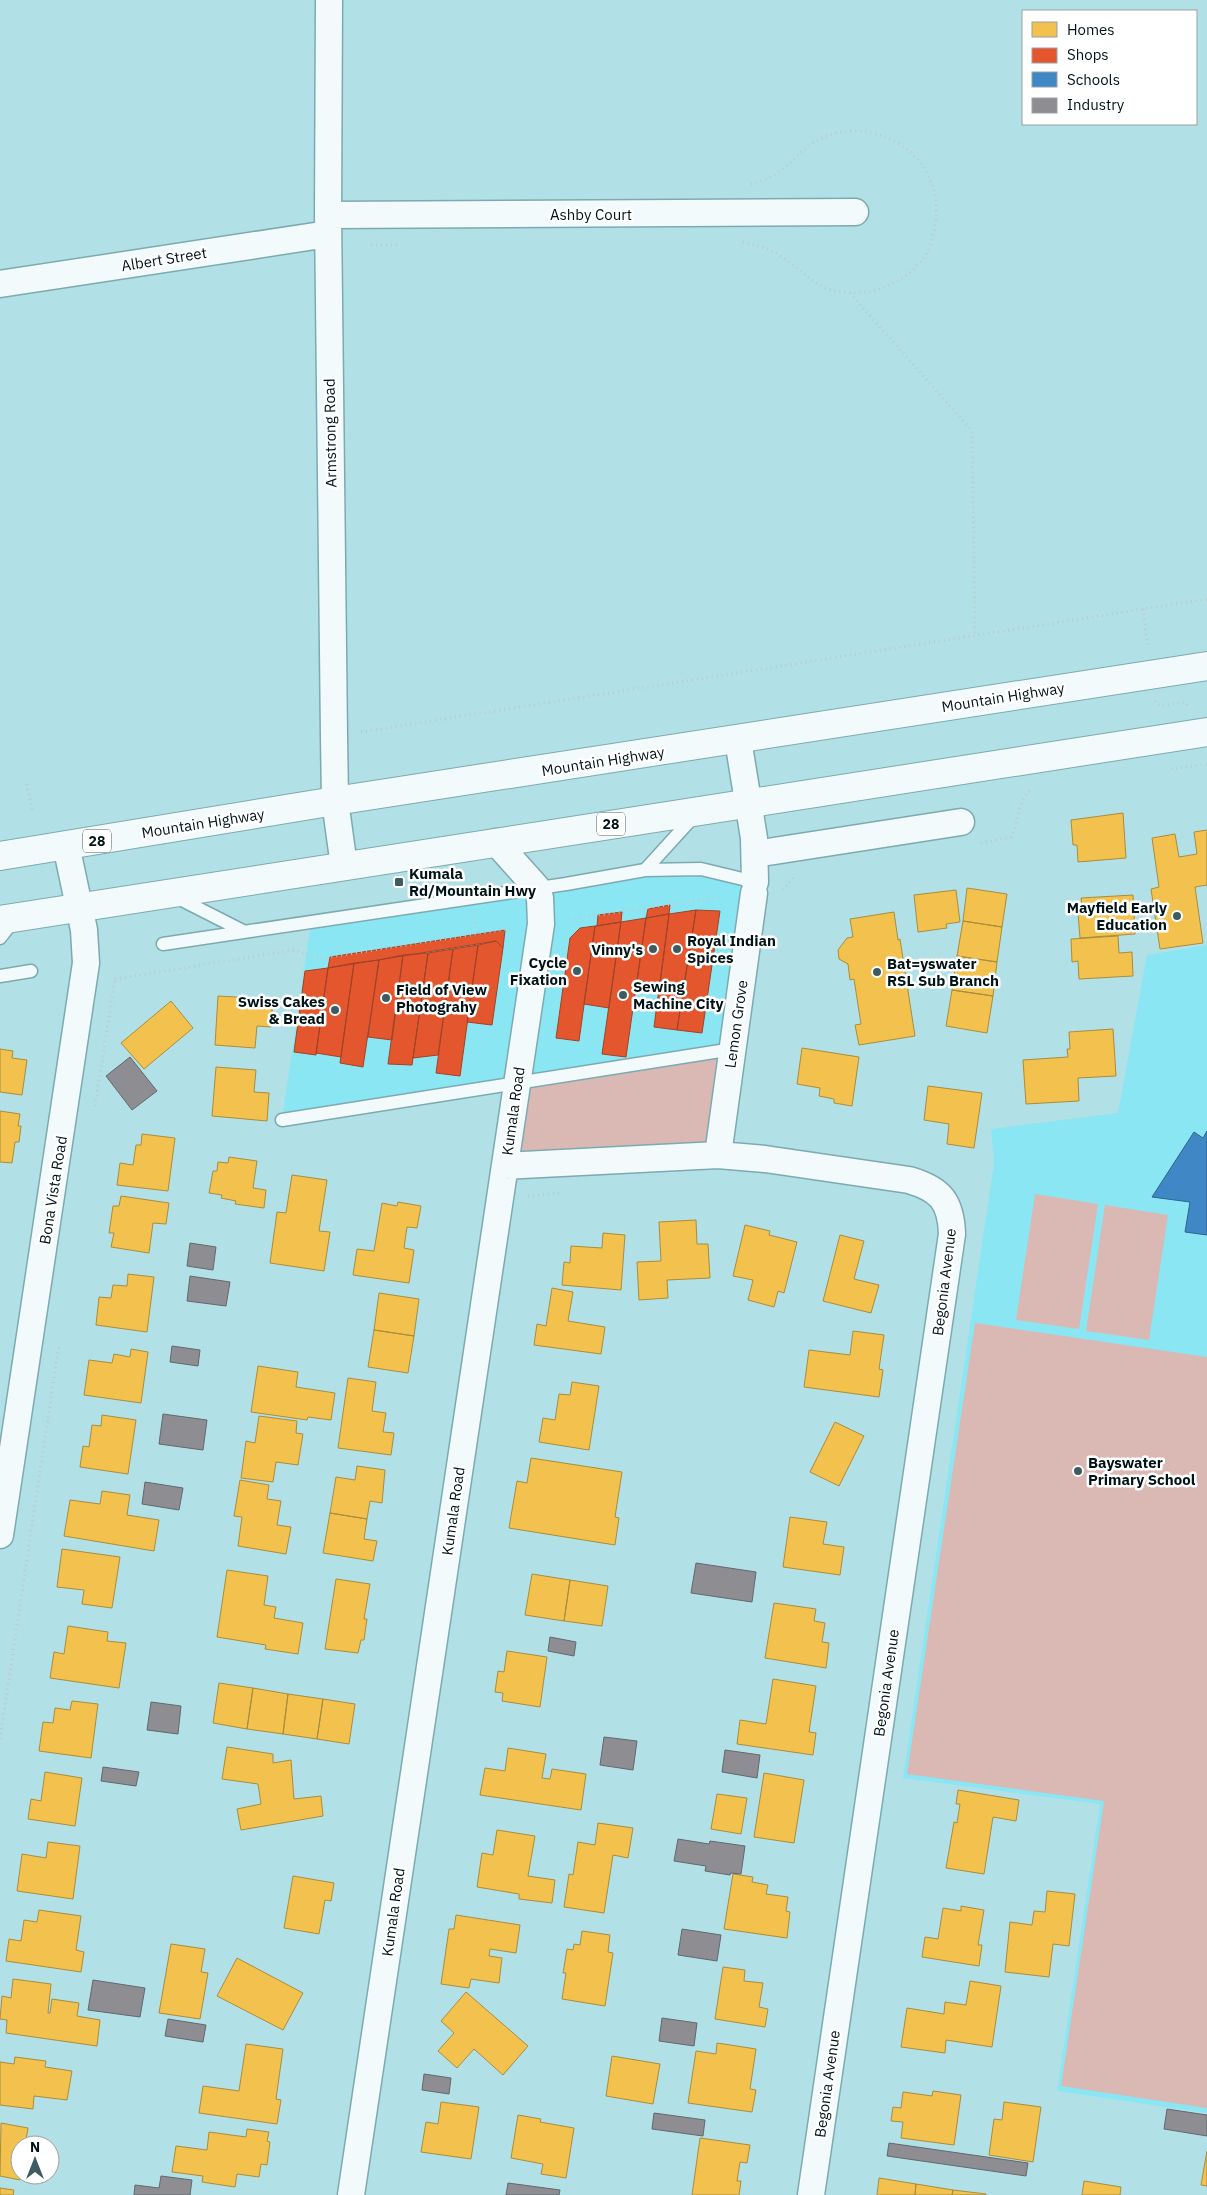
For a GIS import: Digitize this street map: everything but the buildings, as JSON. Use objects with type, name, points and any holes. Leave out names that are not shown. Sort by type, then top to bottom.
[{"type":"main road","name":"Mountain Highway","points":[[0,856],[335,801],[1207,666]]},
{"type":"main road","name":"28","points":[[5,925],[80,909],[344,866],[1207,732]]},
{"type":"street","name":"Armstrong Road","points":[[329,0],[328,225],[335,801],[344,866]]},
{"type":"street","name":"Ashby Court","points":[[328,225],[855,212]]},
{"type":"street","name":"Albert Street","points":[[0,284],[328,225]]},
{"type":"street","name":"Lemon Grove","points":[[718,1155],[754,887],[755,854],[749,802],[738,740]]},
{"type":"street","points":[[755,854],[967,833]]},
{"type":"street","points":[[496,842],[537,888]]},
{"type":"street","name":"Bona Vista Road","points":[[0,1535],[9,1412],[84,983],[87,954],[80,909],[66,845]]},
{"type":"street","name":"Kumala Road","points":[[351,2195],[541,924],[540,898],[537,888]]},
{"type":"street","points":[[505,1166],[718,1155]]},
{"type":"street","name":"Begonia Avenue","points":[[718,1155],[765,1159],[909,1180],[922,1184],[934,1190],[948,1205],[952,1234],[811,2195]]},
{"type":"lane","points":[[645,870],[700,811]]},
{"type":"lane","points":[[163,944],[645,870],[701,869],[754,887]]},
{"type":"lane","points":[[170,894],[243,931]]},
{"type":"lane","points":[[0,976],[32,972]]},
{"type":"lane","points":[[282,1120],[733,1050]]},
{"type":"path","points":[[850,293],[972,432],[975,635]]},
{"type":"path","points":[[358,732],[1207,599]]},
{"type":"path","points":[[1143,609],[1149,658]]},
{"type":"path","points":[[1154,696],[1156,703],[1160,706],[1185,702],[1188,704],[1189,710]]},
{"type":"path","points":[[1169,769],[1207,764]]},
{"type":"path","points":[[27,784],[32,810]]},
{"type":"path","points":[[967,833],[1010,837],[1025,796],[1030,790],[1036,788]]},
{"type":"path","points":[[783,888],[796,875]]},
{"type":"path","points":[[562,920],[728,896]]},
{"type":"path","points":[[94,1112],[115,979],[294,950],[322,958],[512,928]]},
{"type":"path","points":[[527,1196],[565,1193]]},
{"type":"path","points":[[0,1739],[60,1337]]},
{"type":"shaded area","points":[[684,868],[755,882],[733,1049],[282,1120],[311,921]]},
{"type":"shaded area","name":"Bayswater Primary School","points":[[1207,945],[1207,2113],[1057,2091],[1100,1804],[903,1778],[994,1163],[991,1129],[1118,1113],[1147,955]]},
{"type":"shaded area","points":[[733,1049],[718,1155],[505,1166],[516,1084]]},
{"type":"shaded area","points":[[1035,1194],[1098,1204],[1079,1329],[1016,1320]]},
{"type":"shaded area","points":[[1105,1205],[1168,1215],[1149,1340],[1086,1331]]},
{"type":"shaded area","name":"Bayswater Primary School","points":[[975,1323],[1207,1357],[1207,2108],[1061,2086],[1104,1801],[907,1774]]},
{"type":"place","name":"Kumala Rd/Mountain Hwy","points":[[399,882]]},
{"type":"place","name":"Mayfield Early Education","points":[[1177,916]]},
{"type":"place","name":"Vinny's","points":[[653,949]]},
{"type":"place","name":"Royal Indian Spices","points":[[677,949]]},
{"type":"place","name":"Cycle Fixation","points":[[577,971]]},
{"type":"place","name":"Bat=yswater RSL Sub Branch","points":[[877,972]]},
{"type":"place","name":"Sewing Machine City","points":[[623,995]]},
{"type":"place","name":"Field of View Photograhy","points":[[386,998]]},
{"type":"place","name":"Swiss Cakes & Bread","points":[[335,1010]]},
{"type":"place","name":"Bayswater Primary School","points":[[1078,1471]]}]
